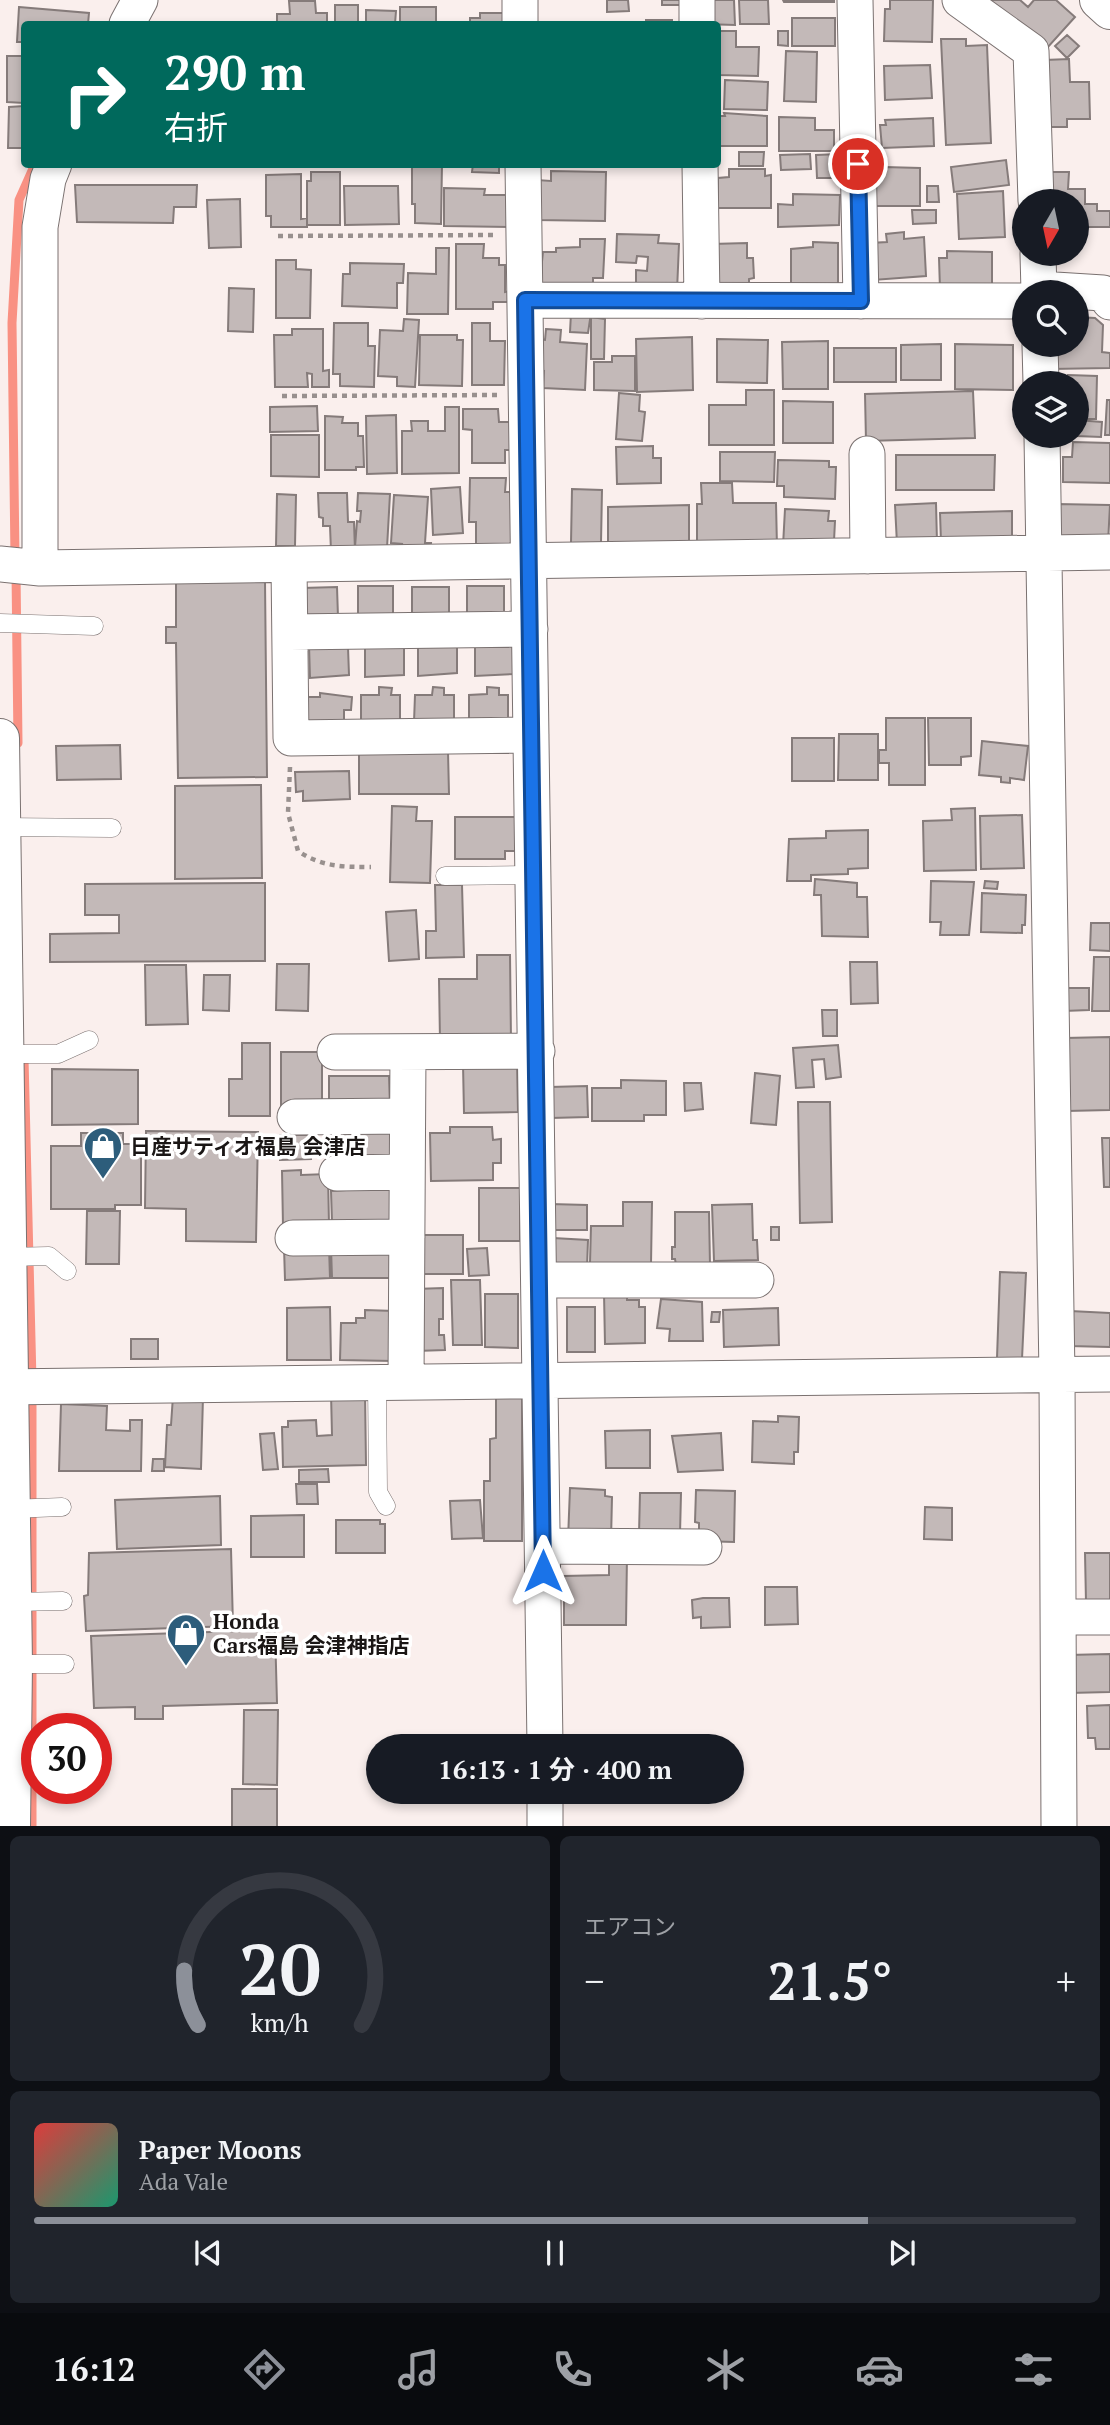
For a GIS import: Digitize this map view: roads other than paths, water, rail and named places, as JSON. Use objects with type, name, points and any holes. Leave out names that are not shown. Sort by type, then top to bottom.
[{"type":"main road","points":[[1099,0],[1110,10]]},
{"type":"main road","points":[[0,738],[7,1256],[19,1387],[10,1509],[40,1601],[29,1663],[11,1826]]},
{"type":"street","points":[[129,21],[140,0]]},
{"type":"street","points":[[520,0],[520,21]]},
{"type":"street","points":[[697,0],[697,21]]},
{"type":"street","points":[[855,0],[861,301]]},
{"type":"street","points":[[960,0],[1031,51],[1036,189]]},
{"type":"street","points":[[40,568],[40,227],[52,168]]},
{"type":"street","points":[[523,168],[545,1734]]},
{"type":"street","points":[[700,168],[702,301]]},
{"type":"street","points":[[1089,293],[1103,293],[1110,302]]},
{"type":"street","points":[[525,300],[861,301],[1012,295]]},
{"type":"street","points":[[1042,448],[1057,1375],[1059,1826]]},
{"type":"street","points":[[867,454],[868,556]]},
{"type":"street","points":[[0,564],[40,568],[1110,552]]},
{"type":"street","points":[[289,565],[291,738],[531,735]]},
{"type":"street","points":[[290,632],[530,629]]},
{"type":"street","points":[[335,1052],[537,1051]]},
{"type":"street","points":[[391,1382],[407,1237],[408,1052]]},
{"type":"street","points":[[295,1116],[407,1116]]},
{"type":"street","points":[[337,1172],[407,1172]]},
{"type":"street","points":[[293,1238],[407,1237]]},
{"type":"street","points":[[540,1280],[756,1280]]},
{"type":"street","points":[[19,1387],[1110,1374]]},
{"type":"street","points":[[543,1546],[704,1547]]},
{"type":"street","points":[[1059,1617],[1110,1618]]},
{"type":"street","points":[[545,1804],[545,1826]]},
{"type":"lane","points":[[0,623],[93,626]]},
{"type":"lane","points":[[1,827],[112,828]]},
{"type":"lane","points":[[445,876],[534,875]]},
{"type":"lane","points":[[4,1054],[58,1054],[89,1040]]},
{"type":"lane","points":[[7,1256],[49,1256],[67,1272]]},
{"type":"lane","points":[[386,1506],[378,1492],[391,1382]]},
{"type":"lane","points":[[10,1509],[55,1507]]},
{"type":"lane","points":[[29,1663],[65,1664]]},
{"type":"waterway","points":[[15,558],[12,323],[19,200],[33,168]]},
{"type":"waterway","points":[[16,572],[18,743]]},
{"type":"waterway","points":[[24,1058],[32,1380]]},
{"type":"waterway","points":[[32,1394],[32,1826]]},
{"type":"place","name":"日産サティオ福島 会津店","points":[[103,1180]]},
{"type":"place","name":"Honda Cars福島 会津神指店","points":[[186,1667]]}]
